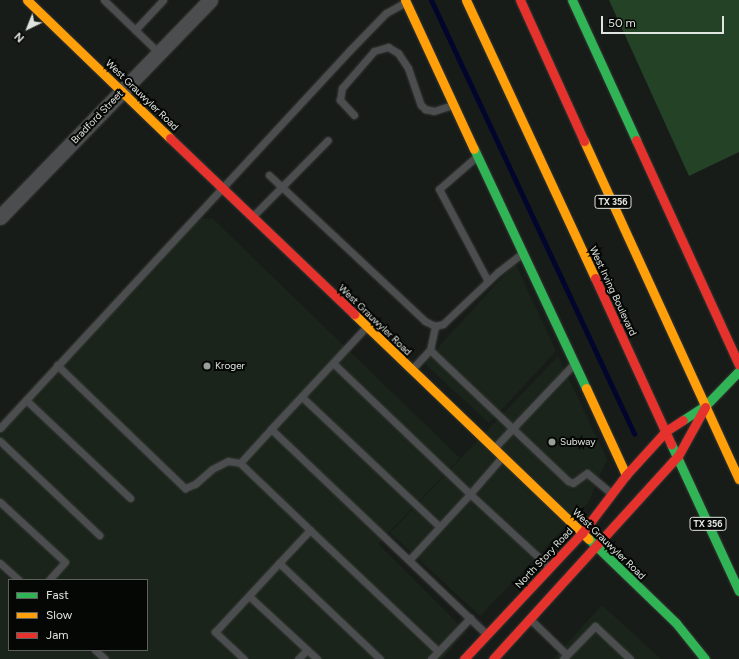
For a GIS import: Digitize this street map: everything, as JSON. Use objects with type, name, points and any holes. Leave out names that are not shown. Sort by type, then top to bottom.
[{"type":"main road","name":"West Grauwyler Road","points":[[27,0],[676,623],[705,659]]},
{"type":"main road","name":"West Irving Boulevard","points":[[466,0],[678,456],[739,591]]},
{"type":"main road","name":"TX 356","points":[[520,0],[739,478]]},
{"type":"main road","points":[[572,0],[739,365]]},
{"type":"main road","points":[[406,1],[476,157],[626,475]]},
{"type":"main road","name":"North Story Road","points":[[464,659],[582,533],[626,475],[666,431],[706,405],[739,371]]},
{"type":"main road","name":"North Story Road","points":[[498,657],[530,619],[678,456],[706,405]]},
{"type":"street","name":"Bradford Street","points":[[0,217],[210,0]]},
{"type":"lane","points":[[105,0],[159,53]]},
{"type":"lane","points":[[134,30],[163,0]]},
{"type":"lane","points":[[0,428],[222,187],[386,13],[406,1]]},
{"type":"lane","points":[[354,115],[343,105],[340,100],[342,88],[374,51],[388,47],[398,52],[408,68],[421,105],[425,109],[434,111],[452,105]]},
{"type":"lane","points":[[252,217],[280,186],[328,140]]},
{"type":"lane","points":[[476,157],[439,188],[488,281]]},
{"type":"lane","points":[[269,175],[425,322],[436,326],[443,324],[488,281],[522,253]]},
{"type":"lane","points":[[412,369],[430,350],[436,326]]},
{"type":"lane","points":[[240,463],[366,327]]},
{"type":"lane","points":[[430,350],[568,481],[572,483],[588,473],[612,494]]},
{"type":"lane","points":[[333,363],[470,494],[550,567]]},
{"type":"lane","points":[[57,365],[185,488],[195,484],[212,469],[228,462],[240,463],[438,651]]},
{"type":"lane","points":[[494,448],[574,365]]},
{"type":"lane","points":[[302,397],[439,526]]},
{"type":"lane","points":[[26,400],[130,498]]},
{"type":"lane","points":[[271,429],[487,635]]},
{"type":"lane","points":[[0,441],[99,535]]},
{"type":"lane","points":[[409,560],[470,494],[502,456]]},
{"type":"lane","points":[[0,502],[65,562],[50,579]]},
{"type":"lane","points":[[244,659],[215,632],[310,530]]},
{"type":"lane","points":[[0,563],[18,579]]},
{"type":"lane","points":[[279,564],[380,659]]},
{"type":"lane","points":[[249,596],[317,659]]},
{"type":"lane","points":[[431,659],[470,618]]},
{"type":"lane","points":[[530,619],[565,657],[595,626],[630,659]]},
{"type":"lane","points":[[298,659],[307,650]]},
{"type":"lane","points":[[96,651],[105,659]]},
{"type":"shaded area","points":[[202,218],[213,219],[460,458],[378,544],[466,632],[442,659],[0,659],[0,421],[187,220]]},
{"type":"shaded area","points":[[515,263],[556,351],[489,423],[424,363]]},
{"type":"shaded area","points":[[558,356],[607,459],[588,503],[480,616],[390,533]]},
{"type":"shaded area","points":[[602,605],[661,659],[553,659]]},
{"type":"green space","points":[[609,0],[739,0],[739,152],[689,176]]},
{"type":"waterway","points":[[431,0],[634,434]]},
{"type":"traffic: fast","points":[[572,0],[636,140]]},
{"type":"traffic: fast","points":[[474,149],[586,388]]},
{"type":"traffic: fast","points":[[683,420],[706,405],[739,371]]},
{"type":"traffic: fast","points":[[671,444],[739,591]]},
{"type":"traffic: fast","points":[[589,539],[676,623],[705,659]]},
{"type":"traffic: slow","points":[[27,0],[170,138]]},
{"type":"traffic: slow","points":[[405,0],[474,149]]},
{"type":"traffic: slow","points":[[466,0],[595,278]]},
{"type":"traffic: slow","points":[[584,141],[739,479]]},
{"type":"traffic: slow","points":[[354,314],[589,539]]},
{"type":"traffic: slow","points":[[586,388],[626,475]]},
{"type":"traffic: jam","points":[[520,0],[584,141]]},
{"type":"traffic: jam","points":[[170,138],[354,314]]},
{"type":"traffic: jam","points":[[636,140],[739,365]]},
{"type":"traffic: jam","points":[[595,278],[671,444]]},
{"type":"traffic: jam","points":[[493,659],[678,456],[705,407]]},
{"type":"traffic: jam","points":[[464,659],[582,533],[626,475],[666,431],[683,420]]},
{"type":"place","name":"Kroger","points":[[207,366]]},
{"type":"place","name":"Subway","points":[[552,442]]}]
